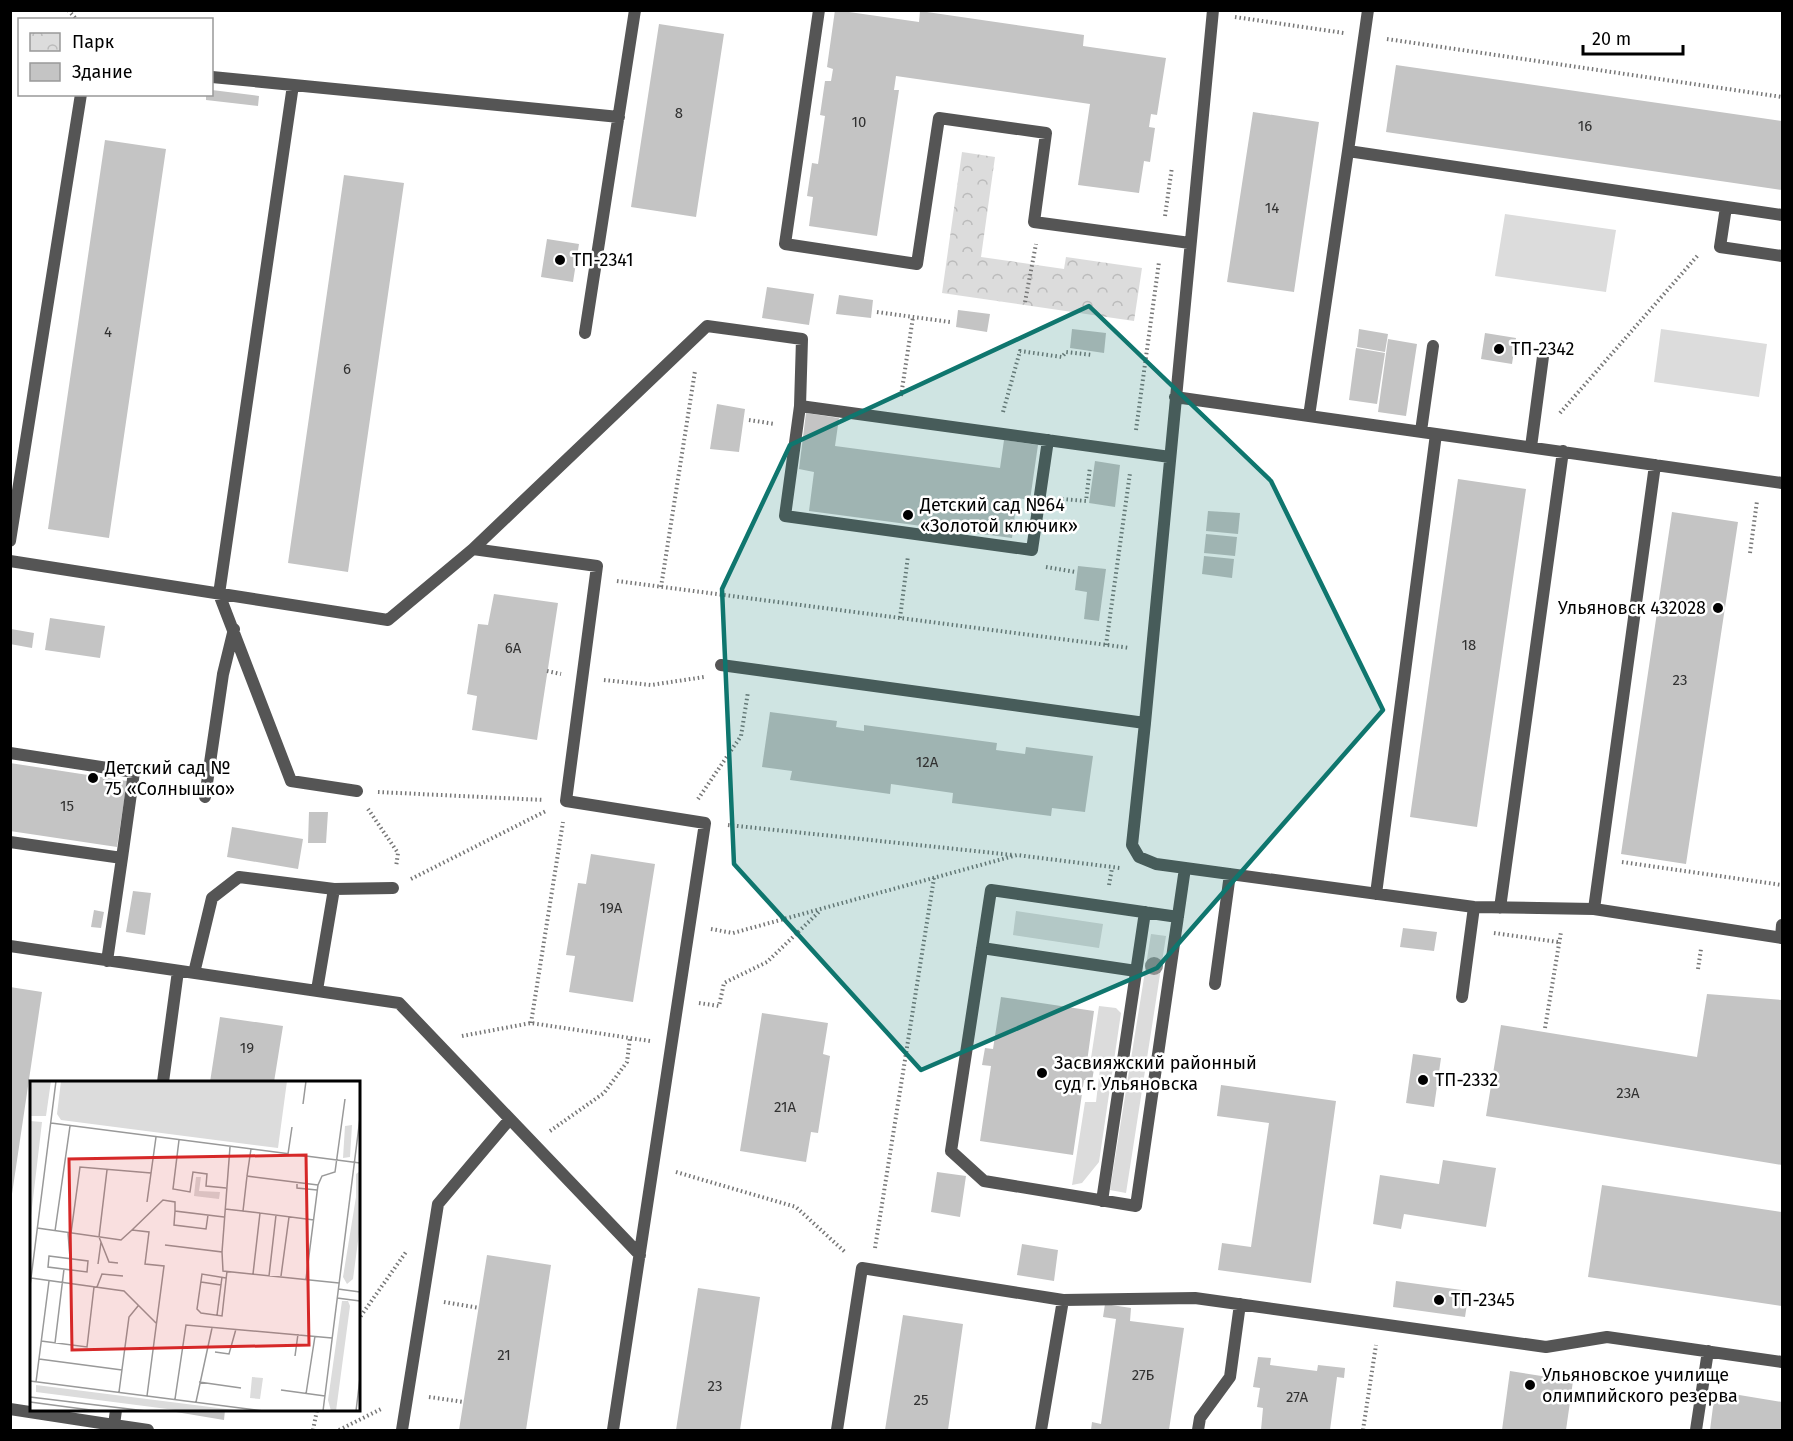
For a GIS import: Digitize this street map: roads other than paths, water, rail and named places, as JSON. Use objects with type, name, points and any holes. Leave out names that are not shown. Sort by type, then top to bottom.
[{"type":"lane","points":[[585,333],[635,10]]},
{"type":"lane","points":[[819,10],[785,244],[917,264],[939,118],[1046,134],[1034,222],[1190,243]]},
{"type":"lane","points":[[1309,416],[1368,10]]},
{"type":"lane","points":[[1212,12],[1132,845],[1139,856],[1156,864],[1376,894],[1474,907],[1594,909],[1782,933]]},
{"type":"lane","points":[[213,77],[619,117]]},
{"type":"lane","points":[[292,85],[219,594],[291,781],[357,791]]},
{"type":"lane","points":[[10,542],[81,96]]},
{"type":"lane","points":[[1348,151],[1782,215]]},
{"type":"lane","points":[[1726,207],[1720,247],[1782,256]]},
{"type":"lane","points":[[10,561],[388,620],[472,549],[707,326],[802,339],[800,406],[785,516],[1032,550],[1048,440]]},
{"type":"lane","points":[[1420,431],[1433,346]]},
{"type":"lane","points":[[1531,447],[1544,349]]},
{"type":"lane","points":[[1175,397],[1782,483]]},
{"type":"lane","points":[[800,406],[1170,457]]},
{"type":"lane","points":[[1376,894],[1436,434]]},
{"type":"lane","points":[[1500,908],[1563,451]]},
{"type":"lane","points":[[1594,909],[1655,465]]},
{"type":"lane","points":[[472,549],[597,566],[566,801],[705,823],[614,1431]]},
{"type":"lane","points":[[205,797],[223,675],[234,628]]},
{"type":"lane","points":[[721,665],[1145,723]]},
{"type":"lane","points":[[10,753],[134,772],[107,961]]},
{"type":"lane","points":[[10,842],[122,858]]},
{"type":"lane","points":[[1178,917],[991,890],[951,1151],[984,1181],[1136,1206],[1178,917],[1185,868]]},
{"type":"lane","points":[[1215,984],[1230,874]]},
{"type":"lane","points":[[194,973],[212,898],[239,878],[334,889],[393,888]]},
{"type":"lane","points":[[317,990],[334,889]]},
{"type":"lane","points":[[1462,997],[1474,907]]},
{"type":"lane","points":[[1102,1201],[1145,912]]},
{"type":"lane","points":[[10,946],[399,1003],[531,1144],[640,1255]]},
{"type":"lane","points":[[982,948],[1136,971]]},
{"type":"lane","points":[[163,1081],[178,971]]},
{"type":"lane","points":[[402,1431],[438,1204],[509,1120]]},
{"type":"lane","points":[[837,1431],[867,1268],[1063,1300],[1195,1298],[1546,1347],[1607,1337],[1782,1362]]},
{"type":"lane","points":[[1041,1431],[1063,1300]]},
{"type":"lane","points":[[1198,1431],[1200,1418],[1230,1377],[1240,1304]]},
{"type":"lane","points":[[1696,1431],[1708,1351]]},
{"type":"lane","points":[[10,1409],[148,1431]]},
{"type":"lane","points":[[114,1425],[116,1411]]},
{"type":"place","name":"ТП-2341","points":[[560,260]]},
{"type":"place","name":"ТП-2342","points":[[1499,349]]},
{"type":"place","name":"Детский сад №64 «Золотой ключик»","points":[[908,515]]},
{"type":"place","name":"Ульяновск 432028","points":[[1718,608]]},
{"type":"place","name":"Детский сад № 75 «Солнышко»","points":[[93,778]]},
{"type":"place","name":"Засвияжский районный суд г. Ульяновска","points":[[1042,1073]]},
{"type":"place","name":"ТП-2332","points":[[1423,1080]]},
{"type":"place","name":"ТП-2345","points":[[1439,1300]]},
{"type":"place","name":"Ульяновское училище олимпийского резерва","points":[[1530,1385]]}]
